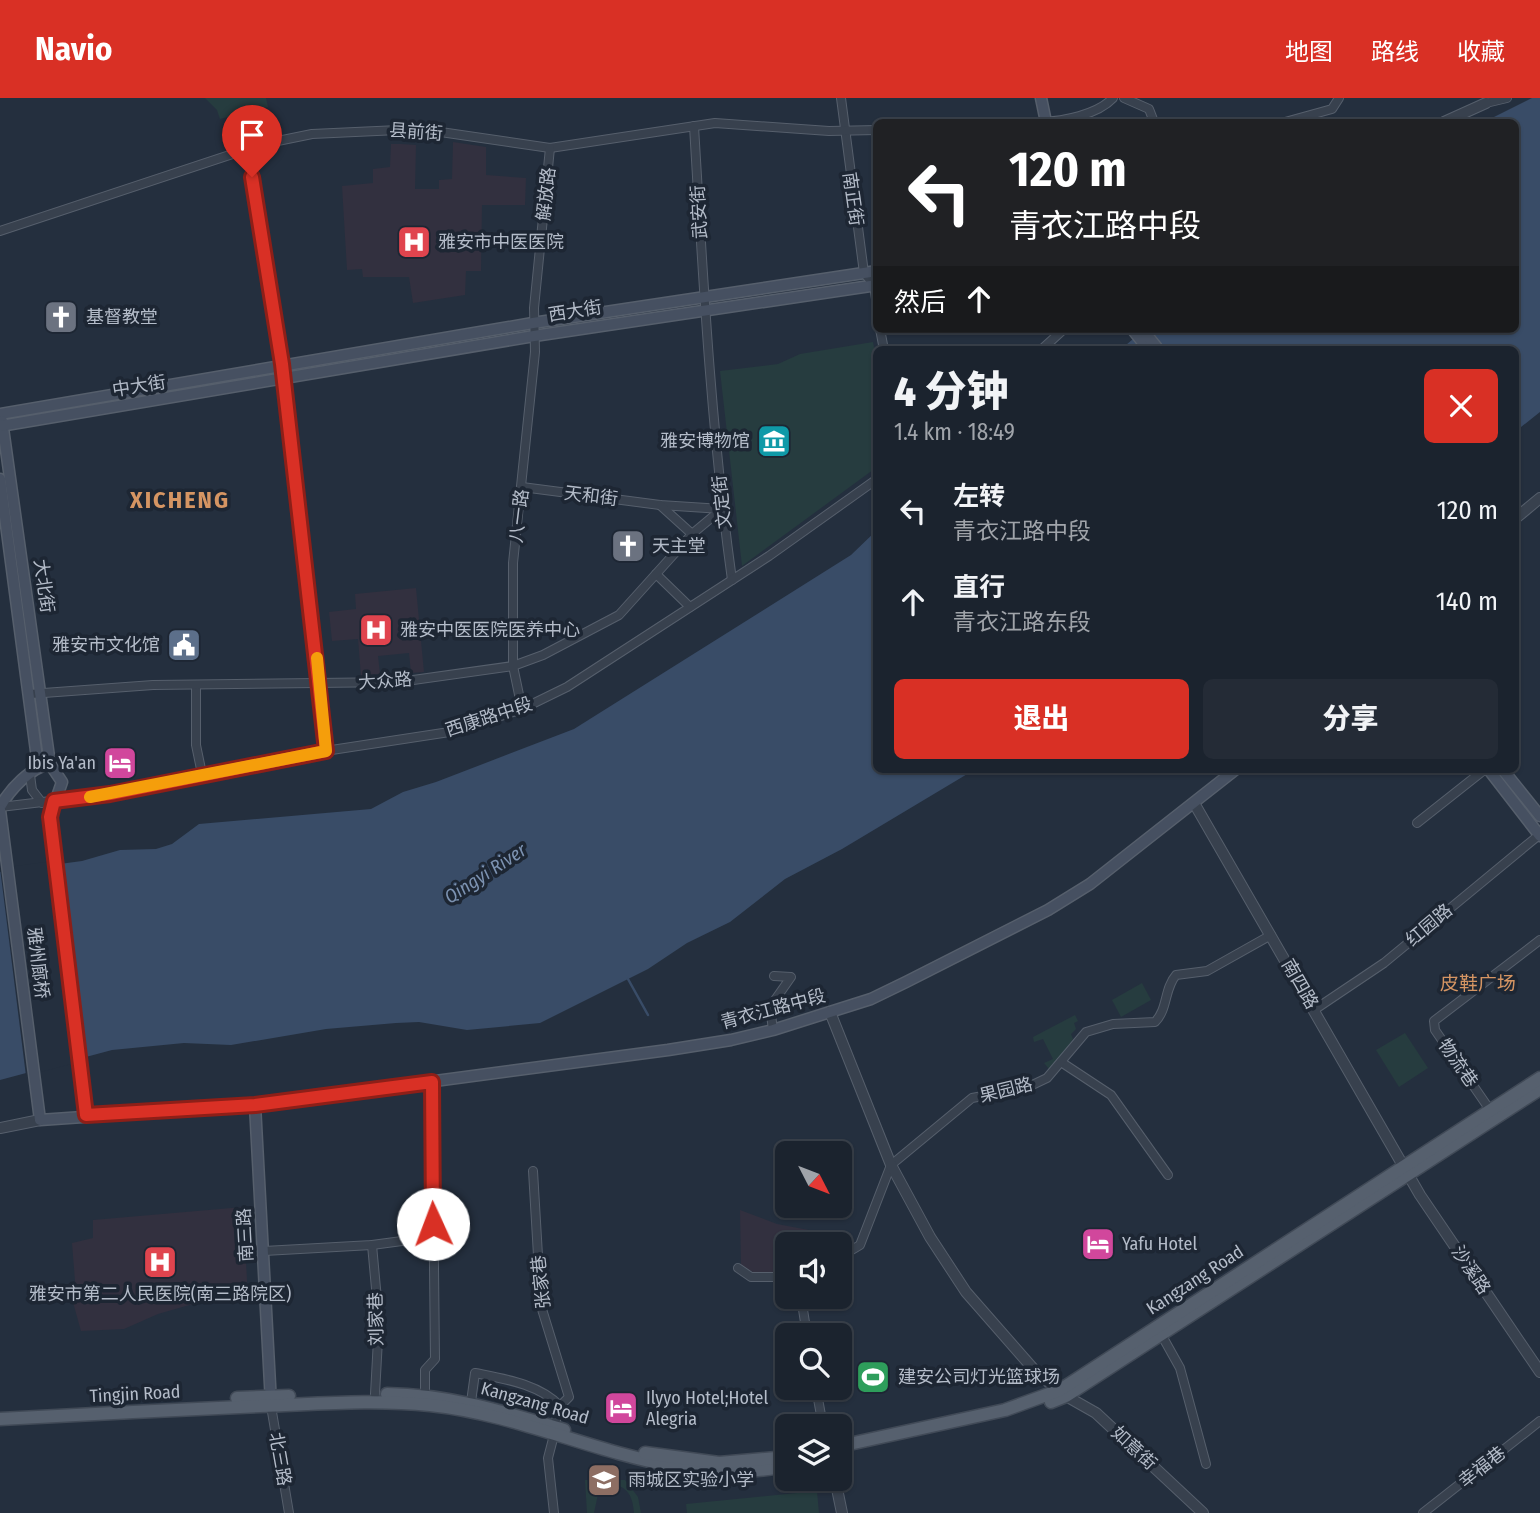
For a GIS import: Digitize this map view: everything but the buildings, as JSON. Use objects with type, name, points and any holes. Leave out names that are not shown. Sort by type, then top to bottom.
[{"type":"main road","points":[[1041,98],[1044,119]]},
{"type":"main road","name":"西大街","points":[[283,380],[873,272]]},
{"type":"main road","name":"西大街","points":[[0,413],[533,323],[873,285]]},
{"type":"main road","name":"中大街","points":[[1,426],[283,380]]},
{"type":"main road","name":"大北街","points":[[0,413],[36,693],[34,771]]},
{"type":"main road","name":"大北街","points":[[0,480],[50,764]]},
{"type":"main road","points":[[0,808],[7,794],[34,771],[50,764],[62,782],[60,793],[48,802]]},
{"type":"main road","name":"青衣江路中段","points":[[40,1120],[255,1105],[668,1050],[774,1030],[887,992],[1048,910],[1090,884],[1231,773]]},
{"type":"main road","points":[[1489,773],[1540,835]]},
{"type":"main road","points":[[1506,773],[1539,813]]},
{"type":"main road","name":"雅州廊桥","points":[[48,802],[86,1115]]},
{"type":"main road","name":"雅州廊桥","points":[[0,808],[40,1120]]},
{"type":"main road","name":"Kangzang Road","points":[[852,1451],[1000,1419],[1063,1393],[1161,1334],[1408,1170],[1490,1110],[1540,1078]]},
{"type":"main road","name":"Kangzang Road","points":[[852,1443],[1005,1409],[1063,1393],[1408,1170],[1540,1089]]},
{"type":"main road","name":"南三路","points":[[255,1105],[270,1401]]},
{"type":"main road","name":"Kangzang Road","points":[[270,1401],[375,1394],[425,1395],[471,1402],[554,1431],[686,1470],[751,1471],[775,1467]]},
{"type":"main road","name":"Kangzang Road","points":[[270,1401],[432,1405],[650,1455],[690,1461],[750,1462],[775,1459]]},
{"type":"main road","name":"Tingjin Road","points":[[0,1411],[270,1401]]},
{"type":"main road","name":"Tingjin Road","points":[[0,1419],[270,1401]]},
{"type":"street","name":"南正街","points":[[841,98],[843,131],[864,273]]},
{"type":"street","points":[[1069,119],[1107,104],[1113,98]]},
{"type":"street","points":[[1124,98],[1149,109],[1153,119]]},
{"type":"street","points":[[1295,119],[1332,109],[1339,98]]},
{"type":"street","points":[[1451,119],[1486,103],[1507,98]]},
{"type":"street","name":"县前街","points":[[0,231],[248,150],[312,134],[420,129],[550,148],[715,123],[843,131],[873,130]]},
{"type":"street","name":"武安街","points":[[694,126],[704,303]]},
{"type":"street","name":"解放路","points":[[533,323],[550,148]]},
{"type":"street","points":[[248,150],[282,364],[326,751]]},
{"type":"street","points":[[864,273],[873,283]]},
{"type":"street","name":"文定街","points":[[704,303],[722,509],[732,580]]},
{"type":"street","name":"八一路","points":[[522,709],[513,666],[513,563],[522,487],[533,323]]},
{"type":"street","points":[[1045,346],[1060,333]]},
{"type":"street","name":"西康路中段","points":[[0,808],[110,794],[326,751],[456,732],[522,709],[567,687],[732,580],[873,482]]},
{"type":"street","name":"天和街","points":[[522,487],[660,505],[722,509]]},
{"type":"street","points":[[1519,516],[1540,498]]},
{"type":"street","points":[[660,505],[692,534]]},
{"type":"street","name":"大众路","points":[[36,693],[108,687],[399,682],[513,666],[543,655],[619,615],[692,534],[722,509]]},
{"type":"street","points":[[656,574],[690,607]]},
{"type":"street","points":[[196,686],[196,745],[202,774]]},
{"type":"street","points":[[34,771],[32,790],[48,802]]},
{"type":"street","points":[[1417,823],[1483,773]]},
{"type":"street","name":"南四路","points":[[1194,803],[1408,1170]]},
{"type":"street","name":"红园路","points":[[1314,1010],[1384,963],[1540,835]]},
{"type":"street","name":"果园路","points":[[852,1250],[860,1245],[891,1165],[971,1098],[1026,1088],[1047,1078],[1073,1044],[1086,1032],[1113,1024],[1155,1022],[1163,1014],[1166,994],[1176,975],[1207,971],[1272,935]]},
{"type":"street","name":"物流巷","points":[[1490,1110],[1436,1030],[1432,1019],[1540,940]]},
{"type":"street","points":[[774,976],[791,976],[770,1007],[774,1030]]},
{"type":"street","name":"如意街","points":[[830,1012],[891,1165],[930,1237],[966,1292],[1037,1373],[1096,1413],[1203,1513]]},
{"type":"street","points":[[1061,1062],[1111,1095],[1168,1175]]},
{"type":"street","points":[[425,1395],[425,1370],[435,1359],[432,1082]]},
{"type":"street","points":[[0,1128],[40,1120]]},
{"type":"street","name":"沙溪路","points":[[1408,1170],[1420,1195],[1540,1373]]},
{"type":"street","name":"张家巷","points":[[533,1171],[541,1306],[569,1397],[560,1406],[548,1458],[554,1513]]},
{"type":"street","points":[[264,1251],[372,1245],[432,1237]]},
{"type":"street","name":"刘家巷","points":[[372,1245],[379,1321],[375,1394]]},
{"type":"street","points":[[738,1268],[751,1277],[775,1277]]},
{"type":"street","points":[[1161,1334],[1180,1368],[1206,1464]]},
{"type":"street","points":[[471,1402],[475,1373],[533,1387],[553,1397],[560,1406]]},
{"type":"street","name":"北三路","points":[[270,1401],[289,1513]]},
{"type":"street","name":"幸福巷","points":[[1423,1513],[1540,1421]]},
{"type":"street","points":[[837,1491],[842,1513]]},
{"type":"shaded area","name":"雅安市中医医院","points":[[453,142],[486,147],[486,175],[526,178],[525,205],[482,205],[481,271],[466,271],[465,295],[413,303],[409,277],[363,277],[362,269],[347,270],[342,186],[373,183],[373,169],[390,167],[391,144],[401,144],[416,145],[415,189],[439,189],[439,180],[452,179]]},
{"type":"shaded area","name":"雅安中医医院医养中心","points":[[416,588],[424,672],[411,673],[409,653],[378,656],[380,674],[361,676],[358,639],[332,641],[329,612],[356,609],[355,594]]},
{"type":"shaded area","name":"雅安市第二人民医院(南三路院区)","points":[[243,1207],[248,1298],[207,1300],[158,1314],[124,1329],[81,1331],[71,1295],[75,1281],[72,1243],[93,1238],[93,1220]]},
{"type":"shaded area","points":[[740,1210],[777,1224],[832,1232],[775,1232],[775,1272],[753,1272],[741,1266]]},
{"type":"green space","points":[[205,98],[266,98],[268,107],[220,119],[217,110]]},
{"type":"green space","points":[[873,342],[873,470],[742,566],[720,371],[778,364],[800,354]]},
{"type":"green space","points":[[1142,983],[1151,1000],[1121,1017],[1112,1000]]},
{"type":"green space","points":[[1075,1015],[1078,1021],[1074,1023],[1076,1029],[1071,1034],[1073,1039],[1053,1069],[1049,1069],[1044,1063],[1053,1059],[1043,1039],[1034,1042],[1033,1037]]},
{"type":"green space","points":[[1405,1033],[1428,1068],[1399,1087],[1376,1050]]},
{"type":"green space","points":[[585,1480],[592,1480],[593,1488],[604,1480],[625,1480],[638,1497],[641,1513],[634,1513],[630,1495],[615,1485],[598,1494],[594,1513],[587,1513]]},
{"type":"green space","points":[[817,1491],[819,1513],[687,1513],[686,1504]]},
{"type":"water","points":[[1532,98],[1540,98],[1540,412],[1519,429],[1519,346],[1125,346],[1140,333],[1519,333],[1519,119],[1490,119]]},
{"type":"water","name":"Qingyi River","points":[[873,534],[873,773],[969,773],[842,849],[785,879],[730,922],[687,943],[648,969],[540,1023],[467,1030],[419,1022],[396,1023],[326,1029],[231,1045],[184,1043],[112,1050],[0,1080],[0,872],[82,861],[120,850],[156,849],[172,844],[199,824],[371,809],[403,792],[574,729],[851,555]]},
{"type":"pier","points":[[61,860],[86,1060],[26,1076],[0,868]]},
{"type":"waterway","points":[[628,979],[648,1015]]},
{"type":"slow traffic","points":[[90,797],[326,751],[317,658]]},
{"type":"place","name":"雅安市中医医院","points":[[414,242]]},
{"type":"place","name":"基督教堂","points":[[61,317]]},
{"type":"place","name":"雅安博物馆","points":[[774,441]]},
{"type":"place","name":"天主堂","points":[[628,546]]},
{"type":"place","name":"雅安中医医院医养中心","points":[[376,630]]},
{"type":"place","name":"雅安市文化馆","points":[[184,645]]},
{"type":"place","name":"Ibis Ya'an","points":[[120,763]]},
{"type":"place","name":"Yafu Hotel","points":[[1098,1244]]},
{"type":"place","name":"雅安市第二人民医院(南三路院区)","points":[[160,1262]]},
{"type":"place","name":"建安公司灯光篮球场","points":[[873,1377]]},
{"type":"place","name":"Ilyyo Hotel;Hotel Alegria","points":[[621,1408]]},
{"type":"place","name":"雨城区实验小学","points":[[604,1480]]},
{"type":"district","name":"XICHENG","points":[[180,500]]},
{"type":"district","name":"皮鞋广场","points":[[1478,983]]},
{"type":"route","points":[[252,177],[282,364],[326,751],[110,794],[54,801],[50,817],[86,1115],[255,1105],[432,1082],[433,1224]]}]
